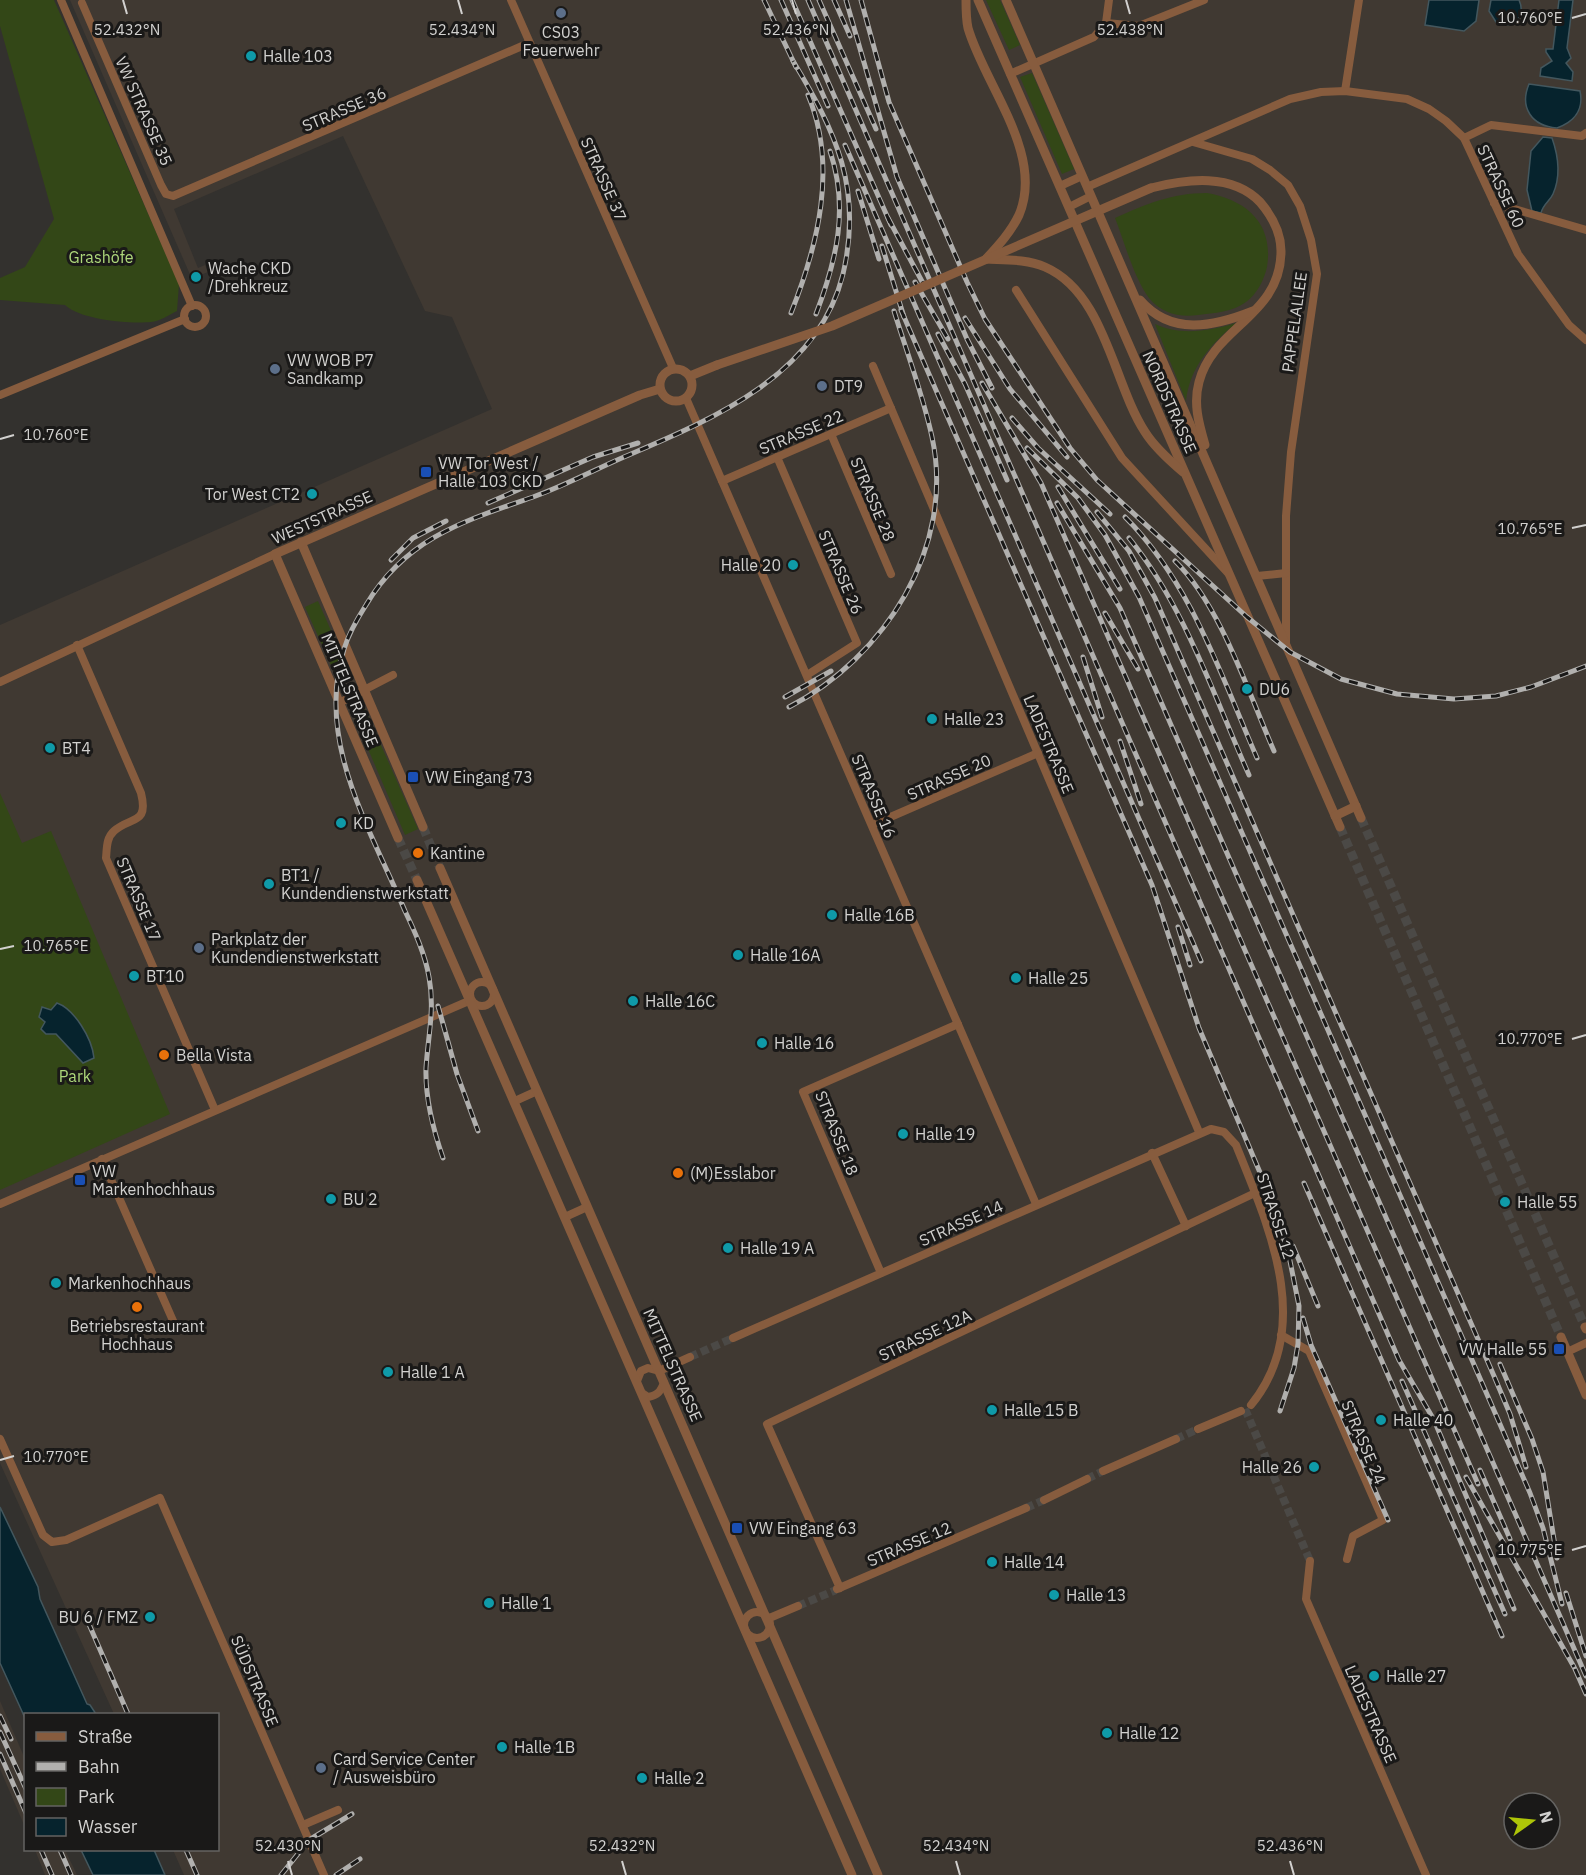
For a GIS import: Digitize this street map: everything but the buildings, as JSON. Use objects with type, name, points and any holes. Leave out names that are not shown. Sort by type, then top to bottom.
[{"type":"street","points":[[61,0],[192,306]]},
{"type":"street","name":"STRASSE 37","points":[[511,0],[673,368]]},
{"type":"street","points":[[966,0],[968,27],[1016,137],[1024,166],[1024,192],[1019,214],[1010,231],[986,259]]},
{"type":"street","name":"NORDSTRASSE","points":[[978,0],[1340,827]]},
{"type":"street","name":"NORDSTRASSE","points":[[1006,0],[1361,818]]},
{"type":"street","points":[[1010,74],[1085,43],[1102,30],[1106,23],[1109,0]]},
{"type":"street","points":[[1106,23],[1139,26],[1204,0]]},
{"type":"street","points":[[1345,91],[1359,0]]},
{"type":"street","name":"VW STRASSE 35","points":[[82,3],[161,186],[169,195]]},
{"type":"street","name":"STRASSE 36","points":[[169,195],[180,195],[529,43]]},
{"type":"street","name":"STRASSE 60","points":[[1069,207],[1089,192],[1193,141],[1290,99],[1321,92],[1345,91],[1407,99],[1429,109],[1464,138],[1518,254],[1569,325],[1586,340]]},
{"type":"street","points":[[1464,138],[1491,124],[1582,136],[1586,133]]},
{"type":"street","name":"PAPPELALLEE","points":[[1193,141],[1252,159],[1288,185],[1300,206],[1311,240],[1317,274],[1291,452],[1286,516],[1286,642]]},
{"type":"street","points":[[1059,186],[1082,176]]},
{"type":"street","points":[[690,376],[832,326],[1152,188],[1200,180],[1227,184],[1251,195],[1269,212],[1281,243],[1281,262],[1278,278],[1271,292],[1209,358],[1199,381],[1196,405],[1198,420],[1217,484]]},
{"type":"street","points":[[1494,203],[1586,230]]},
{"type":"street","points":[[986,259],[1027,262],[1044,267],[1076,290],[1090,309],[1145,432],[1185,473]]},
{"type":"street","points":[[1017,290],[1122,458],[1199,546],[1229,574]]},
{"type":"street","points":[[1132,291],[1156,316],[1179,326],[1209,324],[1255,310]]},
{"type":"street","points":[[192,306],[203,309],[205,321],[194,327],[185,319],[185,312],[192,306]]},
{"type":"street","points":[[0,395],[185,319]]},
{"type":"street","name":"LADESTRASSE","points":[[873,366],[1199,1132]]},
{"type":"street","points":[[673,368],[683,370],[690,376],[692,390],[686,398],[671,400],[660,389],[664,374],[673,368]]},
{"type":"street","name":"WESTSTRASSE","points":[[0,682],[275,554],[640,394],[660,389]]},
{"type":"street","name":"STRASSE 16","points":[[686,398],[1036,1204]]},
{"type":"street","name":"STRASSE 22","points":[[722,481],[891,408]]},
{"type":"street","name":"STRASSE 28","points":[[831,434],[891,574]]},
{"type":"street","name":"STRASSE 26","points":[[777,457],[857,643],[807,675]]},
{"type":"street","name":"MITTELSTRASSE","points":[[300,543],[423,827]]},
{"type":"street","name":"MITTELSTRASSE","points":[[275,554],[398,838]]},
{"type":"street","points":[[1257,576],[1286,573]]},
{"type":"street","name":"STRASSE 17","points":[[77,645],[141,793],[144,808],[139,819],[115,830],[107,842],[106,858],[215,1110]]},
{"type":"street","points":[[339,703],[393,675]]},
{"type":"street","name":"STRASSE 20","points":[[872,825],[1038,753]]},
{"type":"street","points":[[1335,816],[1356,806]]},
{"type":"street","name":"MITTELSTRASSE","points":[[440,868],[879,1875]]},
{"type":"street","points":[[417,880],[852,1875]]},
{"type":"street","points":[[477,983],[486,983],[492,988],[493,998],[487,1005],[477,1005],[471,1000],[470,989],[477,983]]},
{"type":"street","points":[[0,1203],[471,1000]]},
{"type":"street","name":"STRASSE 18","points":[[881,1273],[803,1092],[958,1024]]},
{"type":"street","points":[[515,1101],[537,1091]]},
{"type":"street","name":"STRASSE 12","points":[[1199,1132],[1211,1129],[1224,1132],[1236,1145],[1276,1251],[1284,1306],[1281,1335],[1274,1368],[1251,1405]]},
{"type":"street","name":"STRASSE 14","points":[[733,1338],[1199,1132]]},
{"type":"street","points":[[1152,1153],[1186,1226]]},
{"type":"street","points":[[102,1159],[174,1323]]},
{"type":"street","name":"STRASSE 12A","points":[[838,1589],[767,1424],[1255,1193]]},
{"type":"street","points":[[566,1217],[588,1207]]},
{"type":"street","name":"STRASSE 24","points":[[1281,1335],[1309,1351],[1383,1521],[1353,1536],[1347,1559]]},
{"type":"street","points":[[1561,1337],[1586,1395]]},
{"type":"street","points":[[1567,1352],[1586,1343]]},
{"type":"street","points":[[637,1381],[641,1371],[648,1368],[659,1371],[690,1357]]},
{"type":"street","points":[[642,1393],[648,1397],[654,1396],[660,1392],[664,1383]]},
{"type":"street","points":[[1198,1429],[1241,1411]]},
{"type":"street","name":"SÜDSTRASSE","points":[[0,1439],[43,1535],[52,1542],[66,1540],[160,1498],[324,1875]]},
{"type":"street","points":[[1103,1471],[1176,1439]]},
{"type":"street","points":[[1044,1500],[1088,1479]]},
{"type":"street","name":"STRASSE 12","points":[[838,1589],[1026,1508]]},
{"type":"street","name":"LADESTRASSE","points":[[1310,1561],[1306,1599],[1426,1875]]},
{"type":"street","points":[[767,1619],[798,1606]]},
{"type":"street","points":[[752,1613],[761,1613],[767,1619],[769,1630],[762,1637],[751,1637],[745,1629],[745,1620],[752,1613]]},
{"type":"street","points":[[303,1825],[338,1810]]},
{"type":"shaded area","points":[[70,0],[1586,0],[1586,1875],[184,1875],[173,1851],[219,1851],[219,1713],[114,1713],[0,1463],[0,625],[492,409],[452,317],[425,311],[343,136],[174,209],[198,268],[205,265],[208,272],[198,276],[197,274],[192,279]]},
{"type":"shaded area","points":[[0,1701],[24,1757],[24,1825],[0,1769]]},
{"type":"shaded area","points":[[35,1851],[65,1851],[77,1875],[45,1875]]},
{"type":"green space","name":"Grashöfe","points":[[0,0],[54,0],[179,284],[177,311],[154,321],[131,322],[93,317],[72,310],[65,305],[0,300],[0,278],[25,267],[54,219],[0,26]]},
{"type":"green space","points":[[986,0],[1000,0],[1020,45],[1009,50]]},
{"type":"green space","points":[[1032,73],[1074,169],[1062,174],[1020,77]]},
{"type":"green space","points":[[1207,193],[1234,201],[1255,216],[1266,238],[1268,252],[1266,272],[1254,295],[1235,308],[1217,313],[1178,315],[1159,307],[1143,289],[1115,218],[1160,200]]},
{"type":"green space","points":[[1236,323],[1210,348],[1197,367],[1186,401],[1155,324],[1175,330],[1195,331]]},
{"type":"green space","points":[[318,601],[340,651],[335,674],[305,607]]},
{"type":"green space","points":[[360,707],[365,709],[418,829],[405,835],[353,714]]},
{"type":"green space","name":"Park","points":[[0,793],[22,843],[51,831],[170,1114],[0,1190]]},
{"type":"water","points":[[1429,0],[1479,0],[1476,21],[1464,31],[1425,25]]},
{"type":"water","points":[[1491,0],[1519,0],[1521,12],[1518,18],[1509,25],[1496,22],[1489,11]]},
{"type":"water","points":[[1559,0],[1573,0],[1567,48],[1571,58],[1566,63],[1573,72],[1572,81],[1540,76],[1541,68],[1552,61],[1546,49],[1553,49]]},
{"type":"water","points":[[1529,84],[1580,91],[1579,109],[1573,119],[1557,128],[1548,127],[1535,120],[1527,108],[1526,93]]},
{"type":"water","points":[[1543,137],[1552,138],[1558,173],[1556,187],[1541,213],[1532,211],[1527,190],[1531,151]]},
{"type":"water","points":[[57,1003],[70,1011],[81,1025],[90,1042],[94,1058],[83,1063],[56,1034],[46,1034],[41,1029],[45,1022],[39,1017],[42,1007],[51,1010]]},
{"type":"water","points":[[0,1507],[38,1587],[40,1599],[87,1704],[95,1713],[24,1713],[24,1716],[0,1663]]},
{"type":"water","points":[[81,1851],[154,1851],[165,1875],[93,1875]]},
{"type":"tunnel","points":[[1361,818],[1585,1327]]},
{"type":"tunnel","points":[[423,827],[440,868]]},
{"type":"tunnel","points":[[1340,827],[1561,1337]]},
{"type":"tunnel","points":[[398,838],[417,880]]},
{"type":"tunnel","points":[[690,1357],[733,1338]]},
{"type":"tunnel","points":[[1245,1409],[1310,1561]]},
{"type":"tunnel","points":[[1176,1439],[1198,1429]]},
{"type":"tunnel","points":[[1087,1479],[1103,1471]]},
{"type":"tunnel","points":[[1026,1508],[1044,1500]]},
{"type":"tunnel","points":[[798,1606],[836,1590]]},
{"type":"railway","points":[[764,0],[796,67]]},
{"type":"railway","points":[[781,0],[828,106]]},
{"type":"railway","points":[[792,0],[891,225]]},
{"type":"railway","points":[[808,0],[1399,1360],[1434,1420],[1514,1609]]},
{"type":"railway","points":[[819,0],[876,129]]},
{"type":"railway","points":[[834,0],[850,36]]},
{"type":"railway","points":[[846,0],[897,177],[967,339],[992,388]]},
{"type":"railway","points":[[861,0],[889,102],[985,319],[1070,448],[1097,480],[1247,617],[1290,652],[1341,679],[1397,694],[1454,699],[1496,696],[1531,687],[1586,666]]},
{"type":"railway","points":[[443,1158],[433,1125],[427,1091],[426,1068],[431,1000],[427,968],[416,935],[363,816],[350,783],[341,750],[336,717],[337,683],[344,649],[356,621],[382,582],[399,563],[418,548],[460,524],[556,488],[725,410],[757,390],[786,367],[810,340],[830,310],[843,274],[850,215],[842,162],[833,137],[822,112],[793,61]]},
{"type":"railway","points":[[791,313],[809,260],[821,205],[822,149],[817,122],[808,95]]},
{"type":"railway","points":[[845,145],[1201,961]]},
{"type":"railway","points":[[816,314],[830,273],[838,233],[839,193],[830,151]]},
{"type":"railway","points":[[858,191],[879,259]]},
{"type":"railway","points":[[888,218],[925,287]]},
{"type":"railway","points":[[882,246],[904,317]]},
{"type":"railway","points":[[915,282],[948,339]]},
{"type":"railway","points":[[901,310],[1152,885],[1199,1028],[1272,1201],[1289,1256],[1299,1306],[1298,1344],[1294,1368],[1280,1411]]},
{"type":"railway","points":[[789,707],[823,686],[855,660],[882,629],[905,595],[922,558],[933,519],[937,478],[932,437],[894,311]]},
{"type":"railway","points":[[965,318],[1010,389],[1067,457]]},
{"type":"railway","points":[[938,334],[965,384],[1007,480]]},
{"type":"railway","points":[[982,383],[1041,483],[1478,1484]]},
{"type":"railway","points":[[1012,418],[1038,448],[1110,514]]},
{"type":"railway","points":[[488,503],[593,457],[638,443]]},
{"type":"railway","points":[[1027,448],[1078,498],[1105,535],[1139,597],[1530,1493],[1543,1528],[1562,1604]]},
{"type":"railway","points":[[1058,487],[1120,589]]},
{"type":"railway","points":[[1057,503],[1120,608],[1586,1676]]},
{"type":"railway","points":[[1097,512],[1129,551],[1155,598],[1494,1376],[1510,1414],[1526,1467]]},
{"type":"railway","points":[[1125,517],[1148,543],[1186,600],[1202,630],[1257,758]]},
{"type":"railway","points":[[391,560],[413,538],[446,521]]},
{"type":"railway","points":[[1129,538],[1149,565],[1182,622],[1249,775]]},
{"type":"railway","points":[[1175,561],[1206,601],[1220,625],[1274,751]]},
{"type":"railway","points":[[1105,613],[1138,669]]},
{"type":"railway","points":[[1083,657],[1102,717]]},
{"type":"railway","points":[[785,697],[831,671]]},
{"type":"railway","points":[[1120,741],[1141,804]]},
{"type":"railway","points":[[1178,927],[1190,965]]},
{"type":"railway","points":[[438,1006],[457,1074],[478,1131]]},
{"type":"railway","points":[[1304,1183],[1502,1636]]},
{"type":"railway","points":[[1293,1246],[1318,1306]]},
{"type":"railway","points":[[1303,1318],[1311,1345],[1388,1520]]},
{"type":"railway","points":[[1500,1364],[1532,1439],[1543,1472],[1557,1558]]},
{"type":"railway","points":[[1402,1381],[1505,1614]]},
{"type":"railway","points":[[1480,1470],[1510,1539]]},
{"type":"railway","points":[[1466,1477],[1574,1667]]},
{"type":"railway","points":[[1566,1593],[1586,1656]]},
{"type":"railway","points":[[88,1622],[128,1713]]},
{"type":"railway","points":[[1575,1669],[1586,1694]]},
{"type":"railway","points":[[0,1716],[11,1739]]},
{"type":"railway","points":[[0,1732],[24,1785]]},
{"type":"railway","points":[[0,1754],[24,1808]]},
{"type":"railway","points":[[281,1875],[309,1840],[352,1814]]},
{"type":"railway","points":[[41,1851],[52,1875]]},
{"type":"railway","points":[[60,1851],[71,1875]]},
{"type":"railway","points":[[186,1851],[197,1875]]},
{"type":"railway","points":[[336,1875],[360,1859]]},
{"type":"place","name":"CS03 Feuerwehr","points":[[561,13]]},
{"type":"place","name":"Halle 103","points":[[251,56]]},
{"type":"place","name":"Wache CKD /Drehkreuz","points":[[196,277]]},
{"type":"place","name":"VW WOB P7 Sandkamp","points":[[275,369]]},
{"type":"place","name":"DT9","points":[[822,386]]},
{"type":"place","name":"VW Tor West / Halle 103 CKD","points":[[426,472]]},
{"type":"place","name":"Tor West CT2","points":[[312,494]]},
{"type":"place","name":"Halle 20","points":[[793,565]]},
{"type":"place","name":"DU6","points":[[1247,689]]},
{"type":"place","name":"Halle 23","points":[[932,719]]},
{"type":"place","name":"BT4","points":[[50,748]]},
{"type":"place","name":"VW Eingang 73","points":[[413,777]]},
{"type":"place","name":"KD","points":[[341,823]]},
{"type":"place","name":"Kantine","points":[[418,853]]},
{"type":"place","name":"BT1 / Kundendienstwerkstatt","points":[[269,884]]},
{"type":"place","name":"Halle 16B","points":[[832,915]]},
{"type":"place","name":"Parkplatz der Kundendienstwerkstatt","points":[[199,948]]},
{"type":"place","name":"Halle 16A","points":[[738,955]]},
{"type":"place","name":"BT10","points":[[134,976]]},
{"type":"place","name":"Halle 25","points":[[1016,978]]},
{"type":"place","name":"Halle 16C","points":[[633,1001]]},
{"type":"place","name":"Halle 16","points":[[762,1043]]},
{"type":"place","name":"Bella Vista","points":[[164,1055]]},
{"type":"place","name":"Halle 19","points":[[903,1134]]},
{"type":"place","name":"(M)Esslabor","points":[[678,1173]]},
{"type":"place","name":"VW Markenhochhaus","points":[[80,1180]]},
{"type":"place","name":"BU 2","points":[[331,1199]]},
{"type":"place","name":"Halle 55","points":[[1505,1202]]},
{"type":"place","name":"Halle 19 A","points":[[728,1248]]},
{"type":"place","name":"Markenhochhaus","points":[[56,1283]]},
{"type":"place","name":"Betriebsrestaurant Hochhaus","points":[[137,1307]]},
{"type":"place","name":"VW Halle 55","points":[[1559,1349]]},
{"type":"place","name":"Halle 1 A","points":[[388,1372]]},
{"type":"place","name":"Halle 15 B","points":[[992,1410]]},
{"type":"place","name":"Halle 40","points":[[1381,1420]]},
{"type":"place","name":"Halle 26","points":[[1314,1467]]},
{"type":"place","name":"VW Eingang 63","points":[[737,1528]]},
{"type":"place","name":"Halle 14","points":[[992,1562]]},
{"type":"place","name":"Halle 13","points":[[1054,1595]]},
{"type":"place","name":"Halle 1","points":[[489,1603]]},
{"type":"place","name":"BU 6 / FMZ","points":[[150,1617]]},
{"type":"place","name":"Halle 27","points":[[1374,1676]]},
{"type":"place","name":"Halle 12","points":[[1107,1733]]},
{"type":"place","name":"Halle 1B","points":[[502,1747]]},
{"type":"place","name":"Card Service Center / Ausweisbüro","points":[[321,1768]]},
{"type":"place","name":"Halle 2","points":[[642,1778]]}]
